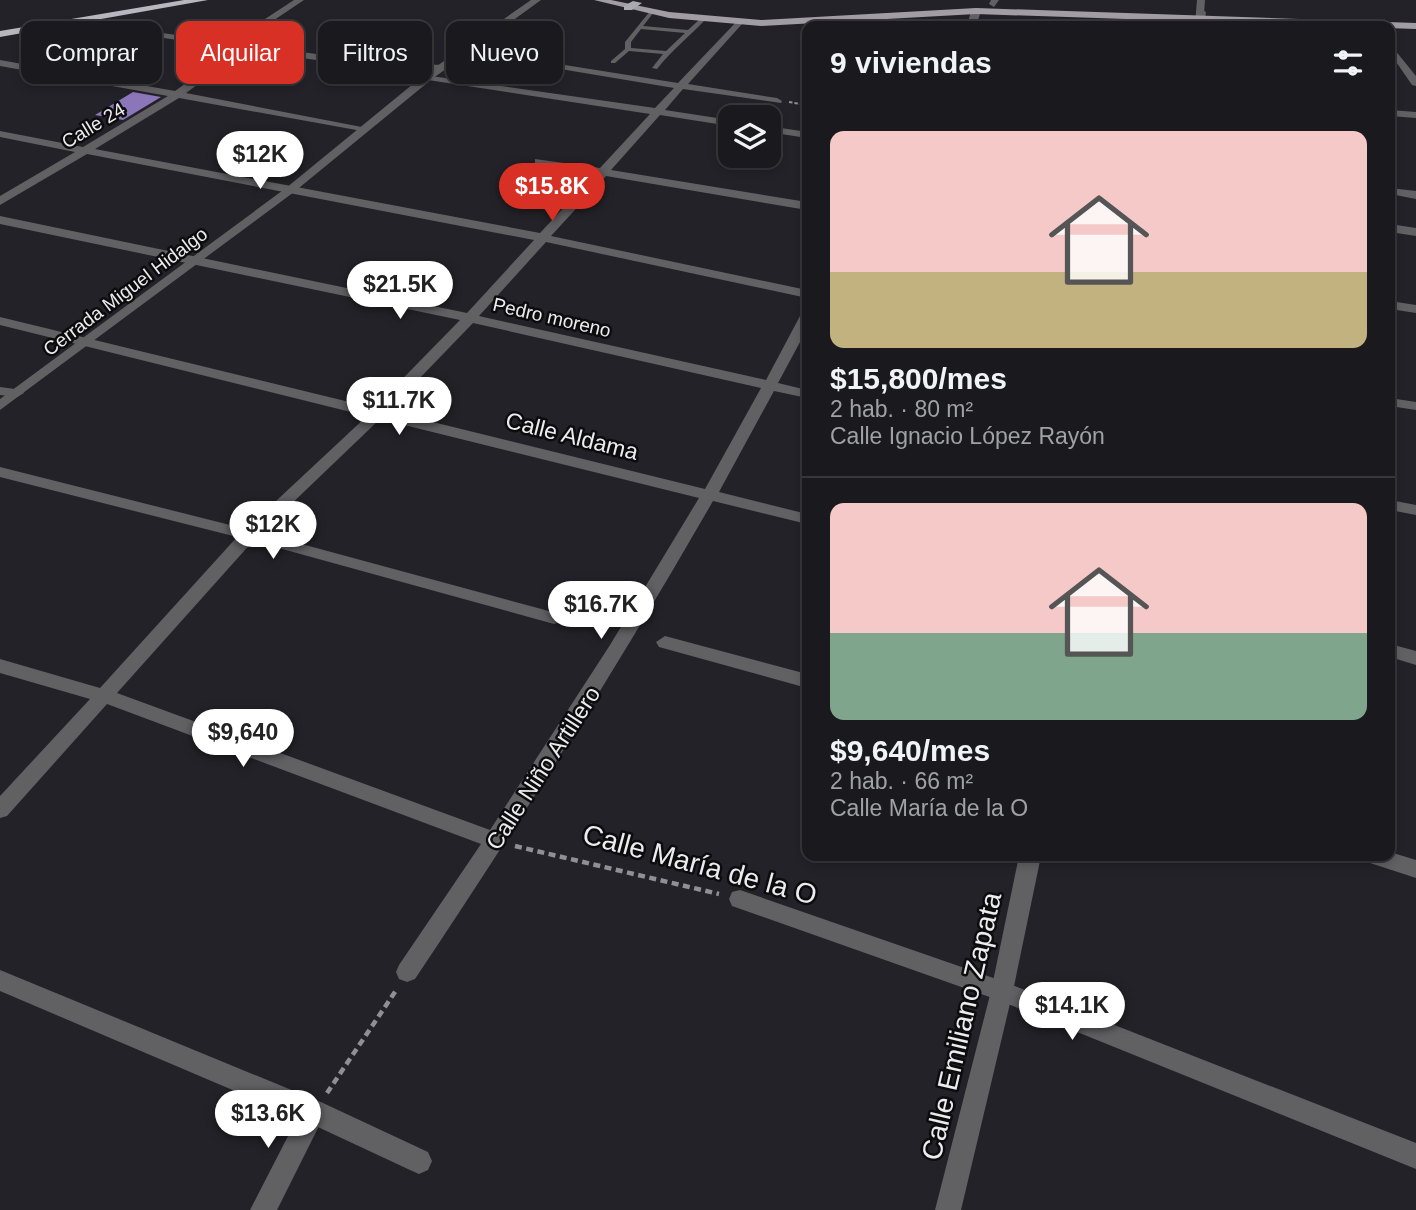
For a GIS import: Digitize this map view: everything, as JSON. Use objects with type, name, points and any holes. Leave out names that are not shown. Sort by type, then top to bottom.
[{"type":"highway","points":[[0,34],[203,0]]},
{"type":"highway","points":[[0,22],[67,10]]},
{"type":"main road","points":[[598,0],[705,13],[781,16],[994,2],[1200,19],[1416,20]]},
{"type":"main road","points":[[630,3],[651,12],[703,19],[802,23]]},
{"type":"main road","points":[[864,21],[976,11],[1258,21]]},
{"type":"main road","points":[[1395,26],[1416,26]]},
{"type":"street","name":"Calle 24","points":[[268,21],[300,0]]},
{"type":"street","name":"Cerrada Miguel Hidalgo","points":[[507,21],[537,0]]},
{"type":"street","points":[[1200,19],[1201,0]]},
{"type":"street","points":[[973,21],[976,11]]},
{"type":"street","points":[[0,810],[249,535],[378,413],[470,318],[739,22]]},
{"type":"street","points":[[1395,54],[1416,83]]},
{"type":"street","points":[[304,56],[364,65],[441,68]]},
{"type":"street","points":[[0,63],[362,128]]},
{"type":"street","name":"Cerrada Miguel Hidalgo","points":[[432,74],[446,64]]},
{"type":"street","points":[[563,68],[777,101]]},
{"type":"street","points":[[432,78],[718,121]]},
{"type":"street","name":"Calle 24","points":[[0,201],[193,84]]},
{"type":"street","name":"Cerrada Miguel Hidalgo","points":[[0,406],[290,190],[362,128],[419,84]]},
{"type":"street","points":[[1395,113],[1416,115]]},
{"type":"street","points":[[781,131],[802,134]]},
{"type":"street","points":[[0,134],[545,238],[802,293]]},
{"type":"street","points":[[540,161],[802,205]]},
{"type":"street","points":[[1395,192],[1416,195]]},
{"type":"street","name":"Pedro moreno","points":[[0,220],[470,318],[802,393]]},
{"type":"street","points":[[1395,229],[1416,232]]},
{"type":"street","points":[[1395,306],[1416,309]]},
{"type":"street","name":"Calle Aldama","points":[[0,321],[802,518]]},
{"type":"street","name":"Calle Niño Artillero","points":[[407,972],[496,841],[630,633],[710,495],[802,326]]},
{"type":"street","points":[[0,391],[17,393]]},
{"type":"street","points":[[1395,403],[1416,407]]},
{"type":"street","points":[[0,472],[249,535],[554,618]]},
{"type":"street","points":[[1395,506],[1416,510]]},
{"type":"street","points":[[666,642],[802,680]]},
{"type":"street","points":[[1395,652],[1416,658]]},
{"type":"street","points":[[0,666],[105,696],[496,841]]},
{"type":"street","name":"Calle Emiliano Zapata","points":[[948,1210],[1002,990],[1029,861]]},
{"type":"street","points":[[1390,861],[1416,869]]},
{"type":"street","name":"Calle María de la O","points":[[740,899],[1002,990],[1416,1156]]},
{"type":"street","points":[[0,980],[314,1112],[419,1161]]},
{"type":"street","points":[[263,1210],[314,1112]]},
{"type":"lane","points":[[628,49],[628,42],[651,12]]},
{"type":"lane","points":[[655,68],[703,19]]},
{"type":"lane","points":[[639,27],[691,32]]},
{"type":"lane","points":[[613,62],[628,49],[667,53]]},
{"type":"path","name":"Calle María de la O","points":[[496,841],[740,899]]},
{"type":"path","points":[[314,1112],[407,972]]},
{"type":"building","points":[[133,92],[161,97],[123,120],[95,115]]}]
